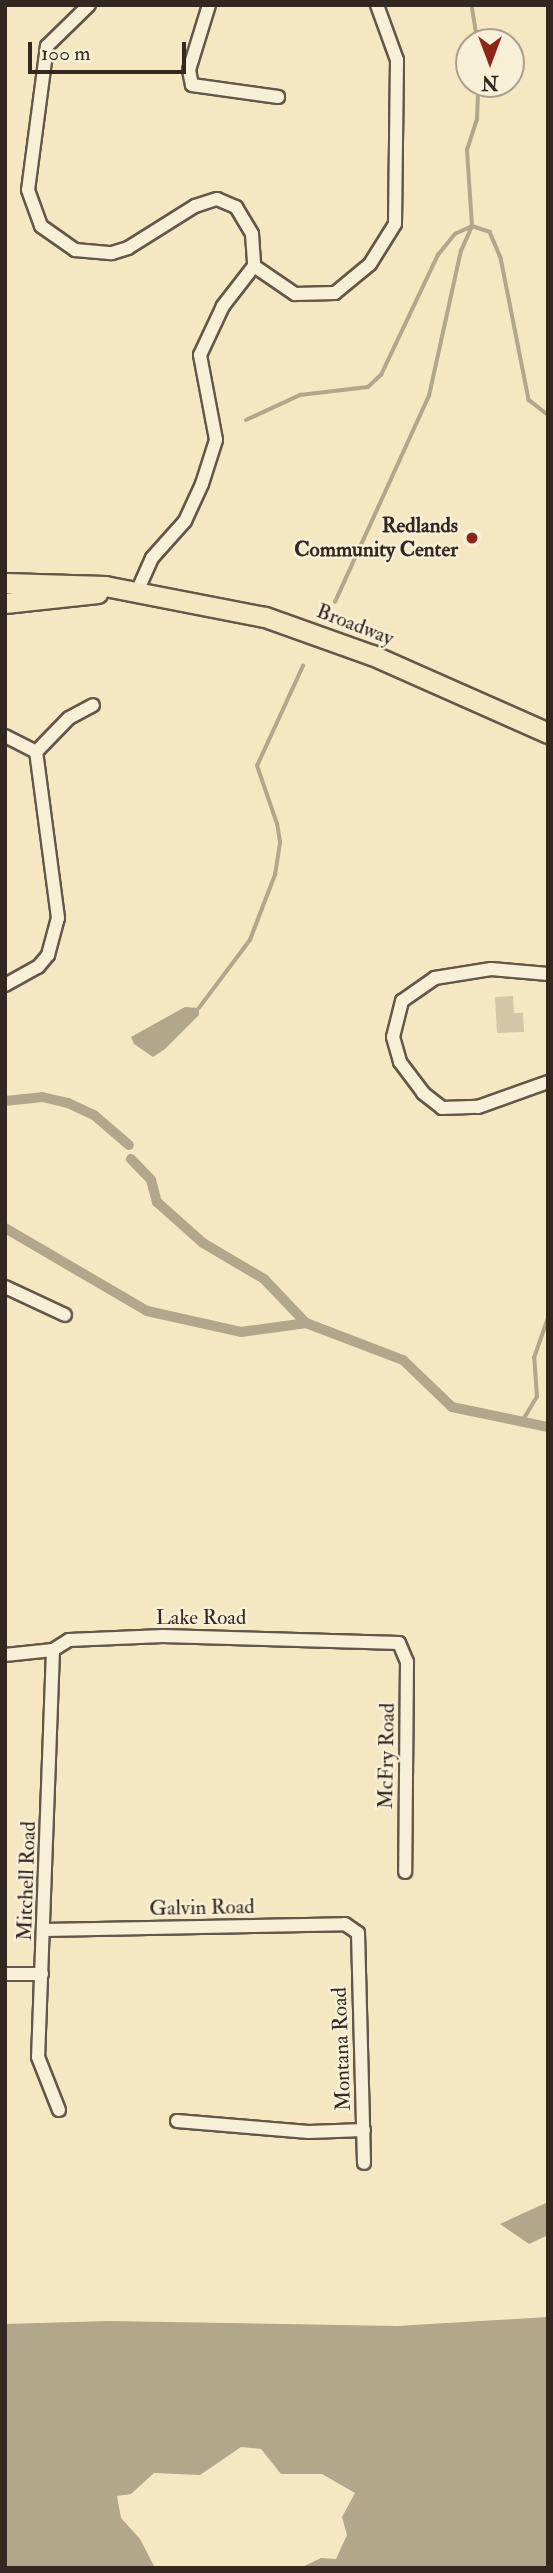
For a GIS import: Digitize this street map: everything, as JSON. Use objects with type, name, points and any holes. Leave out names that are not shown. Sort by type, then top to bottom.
[{"type":"main road","name":"Broadway","points":[[5,583],[70,581],[246,611],[307,631],[548,733]]},
{"type":"main road","name":"Broadway","points":[[5,603],[136,591]]},
{"type":"street","points":[[89,5],[47,47],[28,190],[41,226],[75,250],[113,253],[128,248],[195,206],[218,199],[236,207],[252,234],[254,266],[223,306],[200,355],[216,440],[202,484],[185,521],[152,558],[136,591]]},
{"type":"street","points":[[209,5],[189,70],[192,85],[278,97]]},
{"type":"street","points":[[254,266],[295,294],[335,293],[370,264],[395,224],[397,60],[377,5]]},
{"type":"street","points":[[36,752],[69,718],[93,705]]},
{"type":"street","points":[[5,736],[36,752]]},
{"type":"street","points":[[5,985],[38,967],[56,938],[58,918],[36,752]]},
{"type":"street","points":[[548,974],[491,970],[435,978],[402,1001],[393,1037],[400,1062],[423,1093],[442,1108],[478,1107],[548,1082]]},
{"type":"street","points":[[5,1287],[65,1315]]},
{"type":"street","name":"Lake Road","points":[[5,1654],[53,1650],[69,1640],[163,1636],[399,1643]]},
{"type":"street","name":"McFry Road","points":[[399,1643],[407,1662],[405,1872]]},
{"type":"street","name":"Mitchell Road","points":[[53,1650],[38,2057],[59,2110]]},
{"type":"street","name":"Galvin Road","points":[[44,1930],[345,1924],[358,1933]]},
{"type":"street","name":"Montana Road","points":[[358,1933],[365,2163]]},
{"type":"street","points":[[5,1973],[42,1974]]},
{"type":"street","points":[[177,2121],[309,2132],[364,2130]]},
{"type":"shaded area","points":[[513,996],[514,1013],[523,1013],[524,1032],[497,1033],[495,997]]},
{"type":"shaded area","points":[[185,1007],[199,1008],[199,1015],[165,1049],[153,1057],[134,1044],[131,1037]]},
{"type":"shaded area","points":[[548,2202],[548,2235],[529,2244],[500,2224]]},
{"type":"shaded area","points":[[548,2317],[548,2568],[300,2568],[321,2558],[336,2559],[347,2535],[342,2517],[355,2493],[322,2474],[281,2474],[261,2449],[241,2447],[200,2475],[154,2473],[131,2494],[117,2496],[121,2518],[140,2539],[155,2568],[5,2568],[5,2324],[109,2321],[397,2326]]},
{"type":"waterway","points":[[472,5],[476,28]]},
{"type":"waterway","points":[[335,602],[429,396],[461,251],[472,226],[467,150],[477,120],[478,98]]},
{"type":"waterway","points":[[246,420],[300,395],[368,387],[381,375],[438,255],[455,234],[472,226],[490,232],[501,258],[529,400],[548,415]]},
{"type":"waterway","points":[[199,1008],[250,940],[275,875],[280,842],[277,824],[257,766],[303,666]]},
{"type":"waterway","points":[[5,1101],[42,1097],[68,1103],[94,1115],[129,1145]]},
{"type":"waterway","points":[[131,1159],[151,1180],[157,1202],[203,1243],[264,1279],[306,1323]]},
{"type":"waterway","points":[[5,1228],[147,1311],[241,1332],[306,1323],[403,1360],[452,1407],[548,1427]]},
{"type":"waterway","points":[[523,1420],[537,1397],[534,1358],[548,1318]]},
{"type":"place","name":"Redlands Community Center","points":[[472,538]]}]
